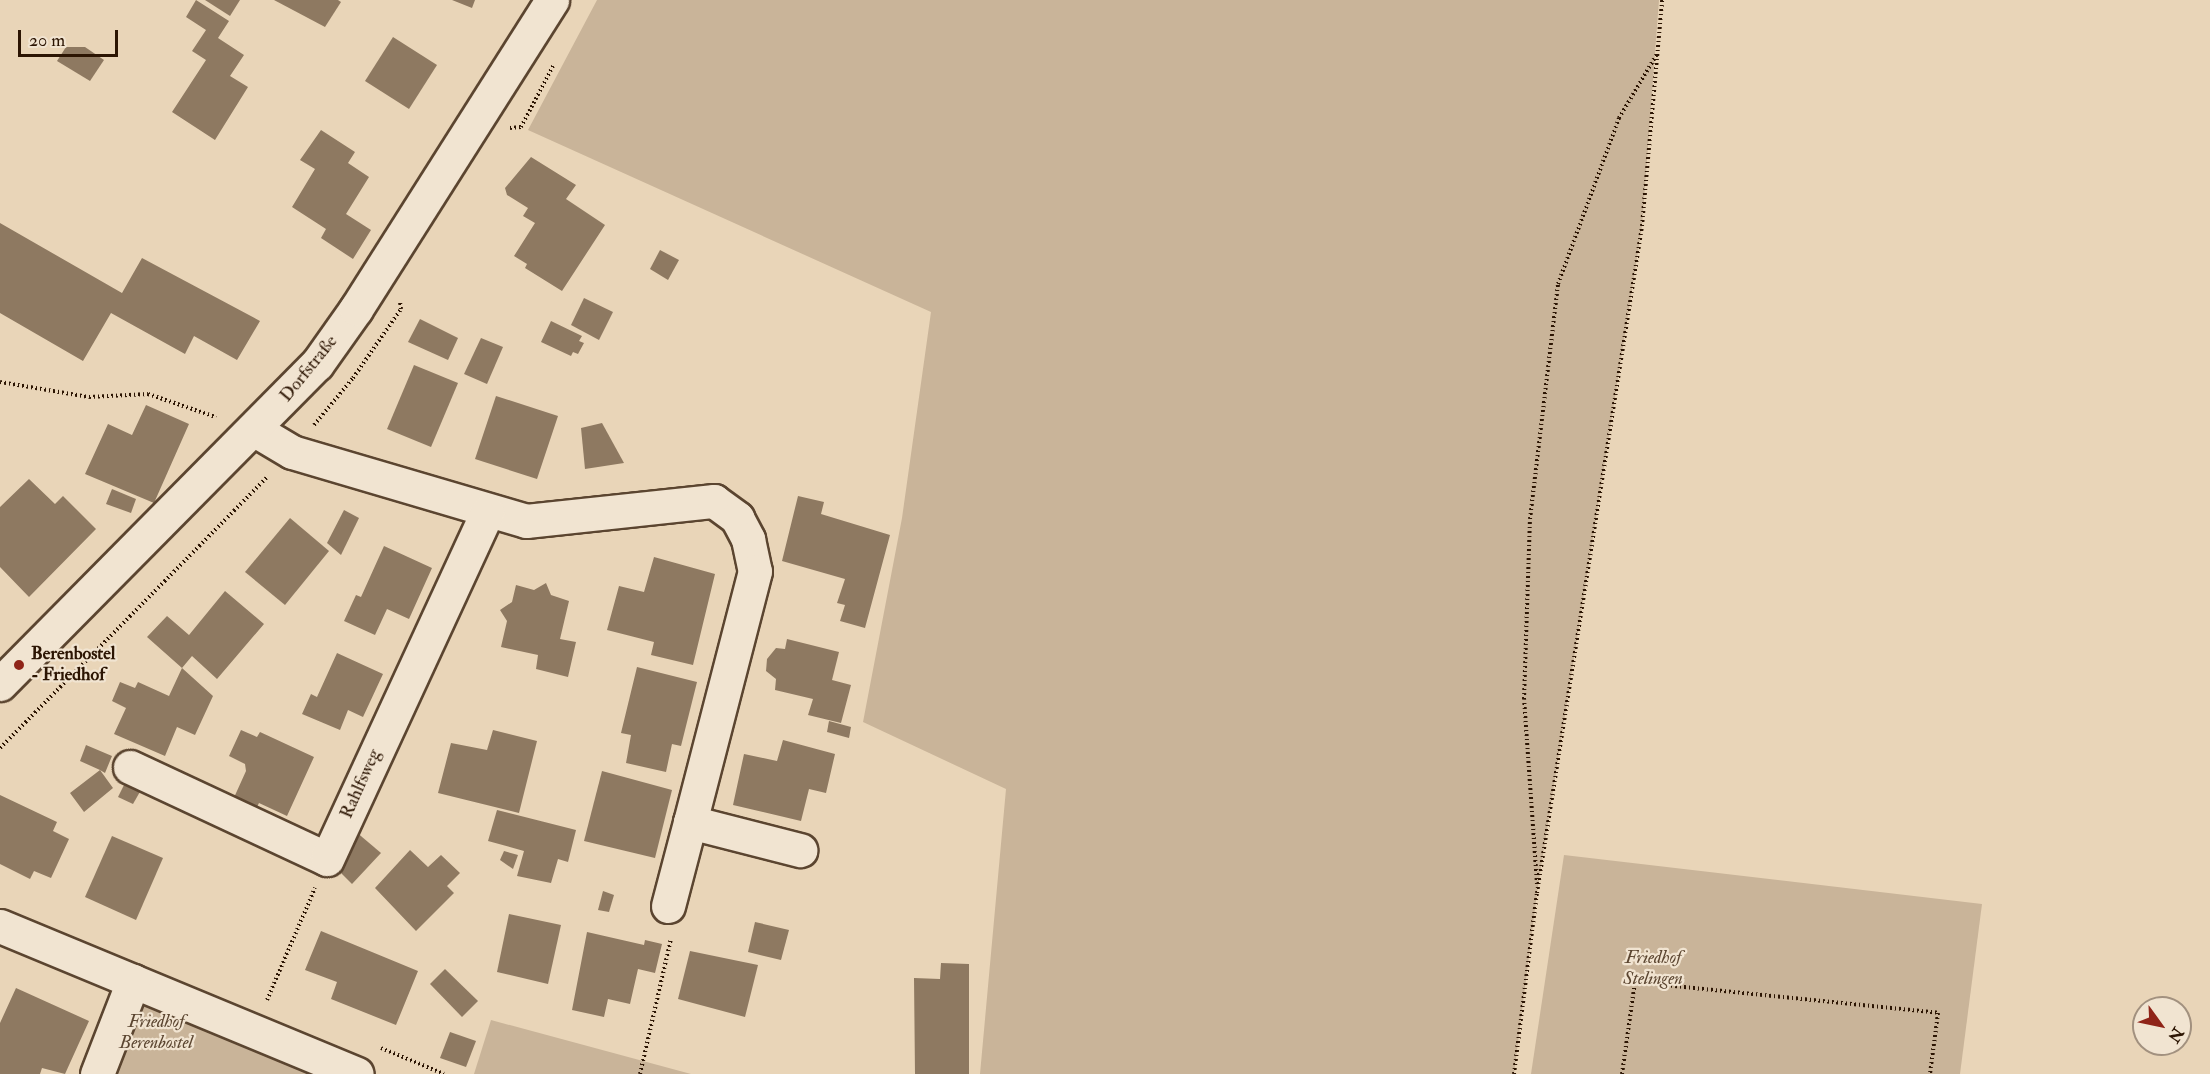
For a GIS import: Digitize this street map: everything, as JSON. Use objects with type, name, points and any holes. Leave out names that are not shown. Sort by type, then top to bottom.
[{"type":"street","name":"Dorfstraße","points":[[0,684],[255,430],[317,364],[356,309],[552,0]]},
{"type":"street","points":[[255,430],[292,452],[487,512],[526,521],[714,501],[737,518],[747,539],[755,571],[668,906]]},
{"type":"street","name":"Rahlfsweg","points":[[327,859],[487,512]]},
{"type":"street","points":[[130,767],[327,859]]},
{"type":"street","points":[[690,822],[800,850]]},
{"type":"street","points":[[0,926],[260,1034],[310,1065],[357,1074]]},
{"type":"street","points":[[97,1074],[133,981]]},
{"type":"path","points":[[1514,1074],[1537,893],[1642,226],[1662,0]]},
{"type":"path","points":[[1537,893],[1524,699],[1530,519],[1558,284],[1619,118],[1659,51]]},
{"type":"path","points":[[0,382],[89,397],[148,394],[255,430]]},
{"type":"path","points":[[260,1034],[269,1011],[266,1001],[327,859]]},
{"type":"path","points":[[640,1074],[673,929],[668,906]]},
{"type":"path","points":[[1622,1074],[1635,982],[1938,1013],[1930,1074]]},
{"type":"green space","points":[[597,0],[1659,0],[1642,226],[1537,893],[1514,1074],[980,1074],[1006,789],[863,722],[902,518],[931,312],[528,130]]},
{"type":"green space","name":"Friedhof Stelingen","points":[[1564,855],[1982,904],[1960,1074],[1531,1074]]},
{"type":"green space","name":"Friedhof Berenbostel","points":[[133,981],[357,1074],[97,1074]]},
{"type":"green space","points":[[491,1020],[691,1074],[474,1074]]},
{"type":"building","points":[[196,0],[229,21],[218,38],[244,55],[230,76],[248,87],[215,140],[172,112],[206,60],[192,51],[206,30],[186,17]]},
{"type":"building","points":[[205,0],[240,0],[230,16]]},
{"type":"building","points":[[274,0],[338,0],[341,2],[325,27]]},
{"type":"building","points":[[452,0],[475,0],[472,8]]},
{"type":"building","points":[[393,37],[437,65],[409,109],[365,81]]},
{"type":"building","points":[[66,47],[85,47],[104,60],[90,81],[57,61]]},
{"type":"building","points":[[321,130],[355,152],[348,163],[369,177],[346,214],[371,230],[353,259],[321,238],[326,229],[292,207],[315,169],[300,160]]},
{"type":"building","points":[[531,157],[576,185],[566,199],[605,225],[562,291],[525,268],[527,264],[514,256],[535,223],[523,216],[528,208],[507,195],[505,188]]},
{"type":"building","points":[[0,223],[122,293],[142,258],[260,321],[237,360],[194,336],[185,354],[111,313],[83,361],[0,313]]},
{"type":"building","points":[[660,250],[679,260],[668,280],[650,269]]},
{"type":"building","points":[[584,298],[613,312],[599,340],[571,325]]},
{"type":"building","points":[[420,319],[458,338],[448,360],[408,342]]},
{"type":"building","points":[[551,321],[582,336],[579,341],[584,343],[578,354],[573,352],[571,356],[541,342]]},
{"type":"building","points":[[481,338],[503,347],[487,384],[464,374]]},
{"type":"building","points":[[414,365],[458,383],[431,447],[387,429]]},
{"type":"building","points":[[496,396],[558,416],[537,479],[475,459]]},
{"type":"building","points":[[146,405],[189,424],[154,503],[85,474],[108,424],[132,435]]},
{"type":"building","points":[[602,423],[624,463],[585,469],[581,428]]},
{"type":"building","points":[[29,479],[55,504],[63,496],[96,529],[29,597],[0,567],[0,507]]},
{"type":"building","points":[[112,489],[136,499],[131,513],[106,504]]},
{"type":"building","points":[[798,496],[824,502],[821,514],[890,535],[865,628],[840,621],[845,605],[837,603],[845,579],[782,561]]},
{"type":"building","points":[[344,510],[359,518],[341,555],[327,543]]},
{"type":"building","points":[[290,518],[329,551],[285,605],[245,572]]},
{"type":"building","points":[[384,546],[432,568],[409,619],[387,609],[375,635],[344,621],[356,595],[361,597]]},
{"type":"building","points":[[654,557],[715,574],[693,665],[651,655],[654,642],[607,630],[619,586],[644,592]]},
{"type":"building","points":[[546,583],[551,595],[569,601],[560,639],[576,642],[568,677],[536,669],[538,655],[501,647],[507,621],[500,610],[512,602],[516,585],[534,590]]},
{"type":"building","points":[[225,591],[264,624],[217,679],[192,656],[182,668],[147,637],[167,616],[189,635]]},
{"type":"building","points":[[787,639],[839,652],[832,680],[851,685],[841,723],[808,715],[813,699],[775,690],[776,679],[766,671],[767,659],[776,648],[785,649]]},
{"type":"building","points":[[337,653],[383,674],[363,717],[348,710],[340,730],[302,714],[311,694],[317,697]]},
{"type":"building","points":[[637,667],[697,682],[681,746],[672,744],[666,772],[626,763],[631,735],[621,733]]},
{"type":"building","points":[[182,668],[213,696],[195,735],[177,727],[165,756],[114,734],[126,708],[112,701],[120,682],[135,688],[138,682],[169,696]]},
{"type":"building","points":[[829,721],[851,727],[849,738],[827,732]]},
{"type":"building","points":[[241,730],[257,737],[260,732],[314,757],[287,816],[259,803],[254,813],[232,802],[246,771],[245,764],[229,756]]},
{"type":"building","points":[[493,730],[537,741],[519,813],[438,793],[451,743],[487,750]]},
{"type":"building","points":[[783,740],[835,754],[826,793],[809,789],[801,821],[733,805],[744,754],[777,761]]},
{"type":"building","points":[[86,745],[112,756],[105,773],[80,761]]},
{"type":"building","points":[[100,770],[113,788],[84,812],[70,793]]},
{"type":"building","points":[[602,771],[672,790],[655,858],[584,841]]},
{"type":"building","points":[[125,783],[141,790],[133,804],[118,797]]},
{"type":"building","points":[[0,795],[57,822],[53,831],[69,839],[51,878],[34,871],[30,879],[0,864]]},
{"type":"building","points":[[497,810],[576,830],[568,862],[558,859],[551,883],[517,876],[524,851],[488,841]]},
{"type":"building","points":[[355,831],[381,853],[352,884],[337,869]]},
{"type":"building","points":[[112,836],[163,858],[136,920],[85,897]]},
{"type":"building","points":[[410,850],[428,867],[441,855],[460,873],[447,886],[454,893],[416,931],[375,888]]},
{"type":"building","points":[[504,851],[518,855],[513,869],[500,860]]},
{"type":"building","points":[[603,891],[614,895],[609,912],[598,910]]},
{"type":"building","points":[[509,914],[561,925],[548,984],[497,972]]},
{"type":"building","points":[[755,922],[789,930],[781,960],[748,952]]},
{"type":"building","points":[[321,931],[418,971],[396,1025],[331,999],[337,982],[305,970]]},
{"type":"building","points":[[587,932],[644,945],[645,940],[662,944],[655,973],[638,969],[630,1004],[608,999],[604,1017],[572,1010]]},
{"type":"building","points":[[690,951],[758,965],[745,1017],[678,999]]},
{"type":"building","points":[[941,963],[969,964],[969,1074],[915,1074],[914,978],[940,979]]},
{"type":"building","points":[[445,969],[478,1001],[462,1017],[430,984]]},
{"type":"building","points":[[16,988],[89,1021],[65,1074],[42,1068],[40,1074],[0,1074],[0,1023]]},
{"type":"building","points":[[450,1032],[476,1041],[466,1067],[440,1058]]},
{"type":"place","name":"Berenbostel - Friedhof","points":[[19,665]]}]
